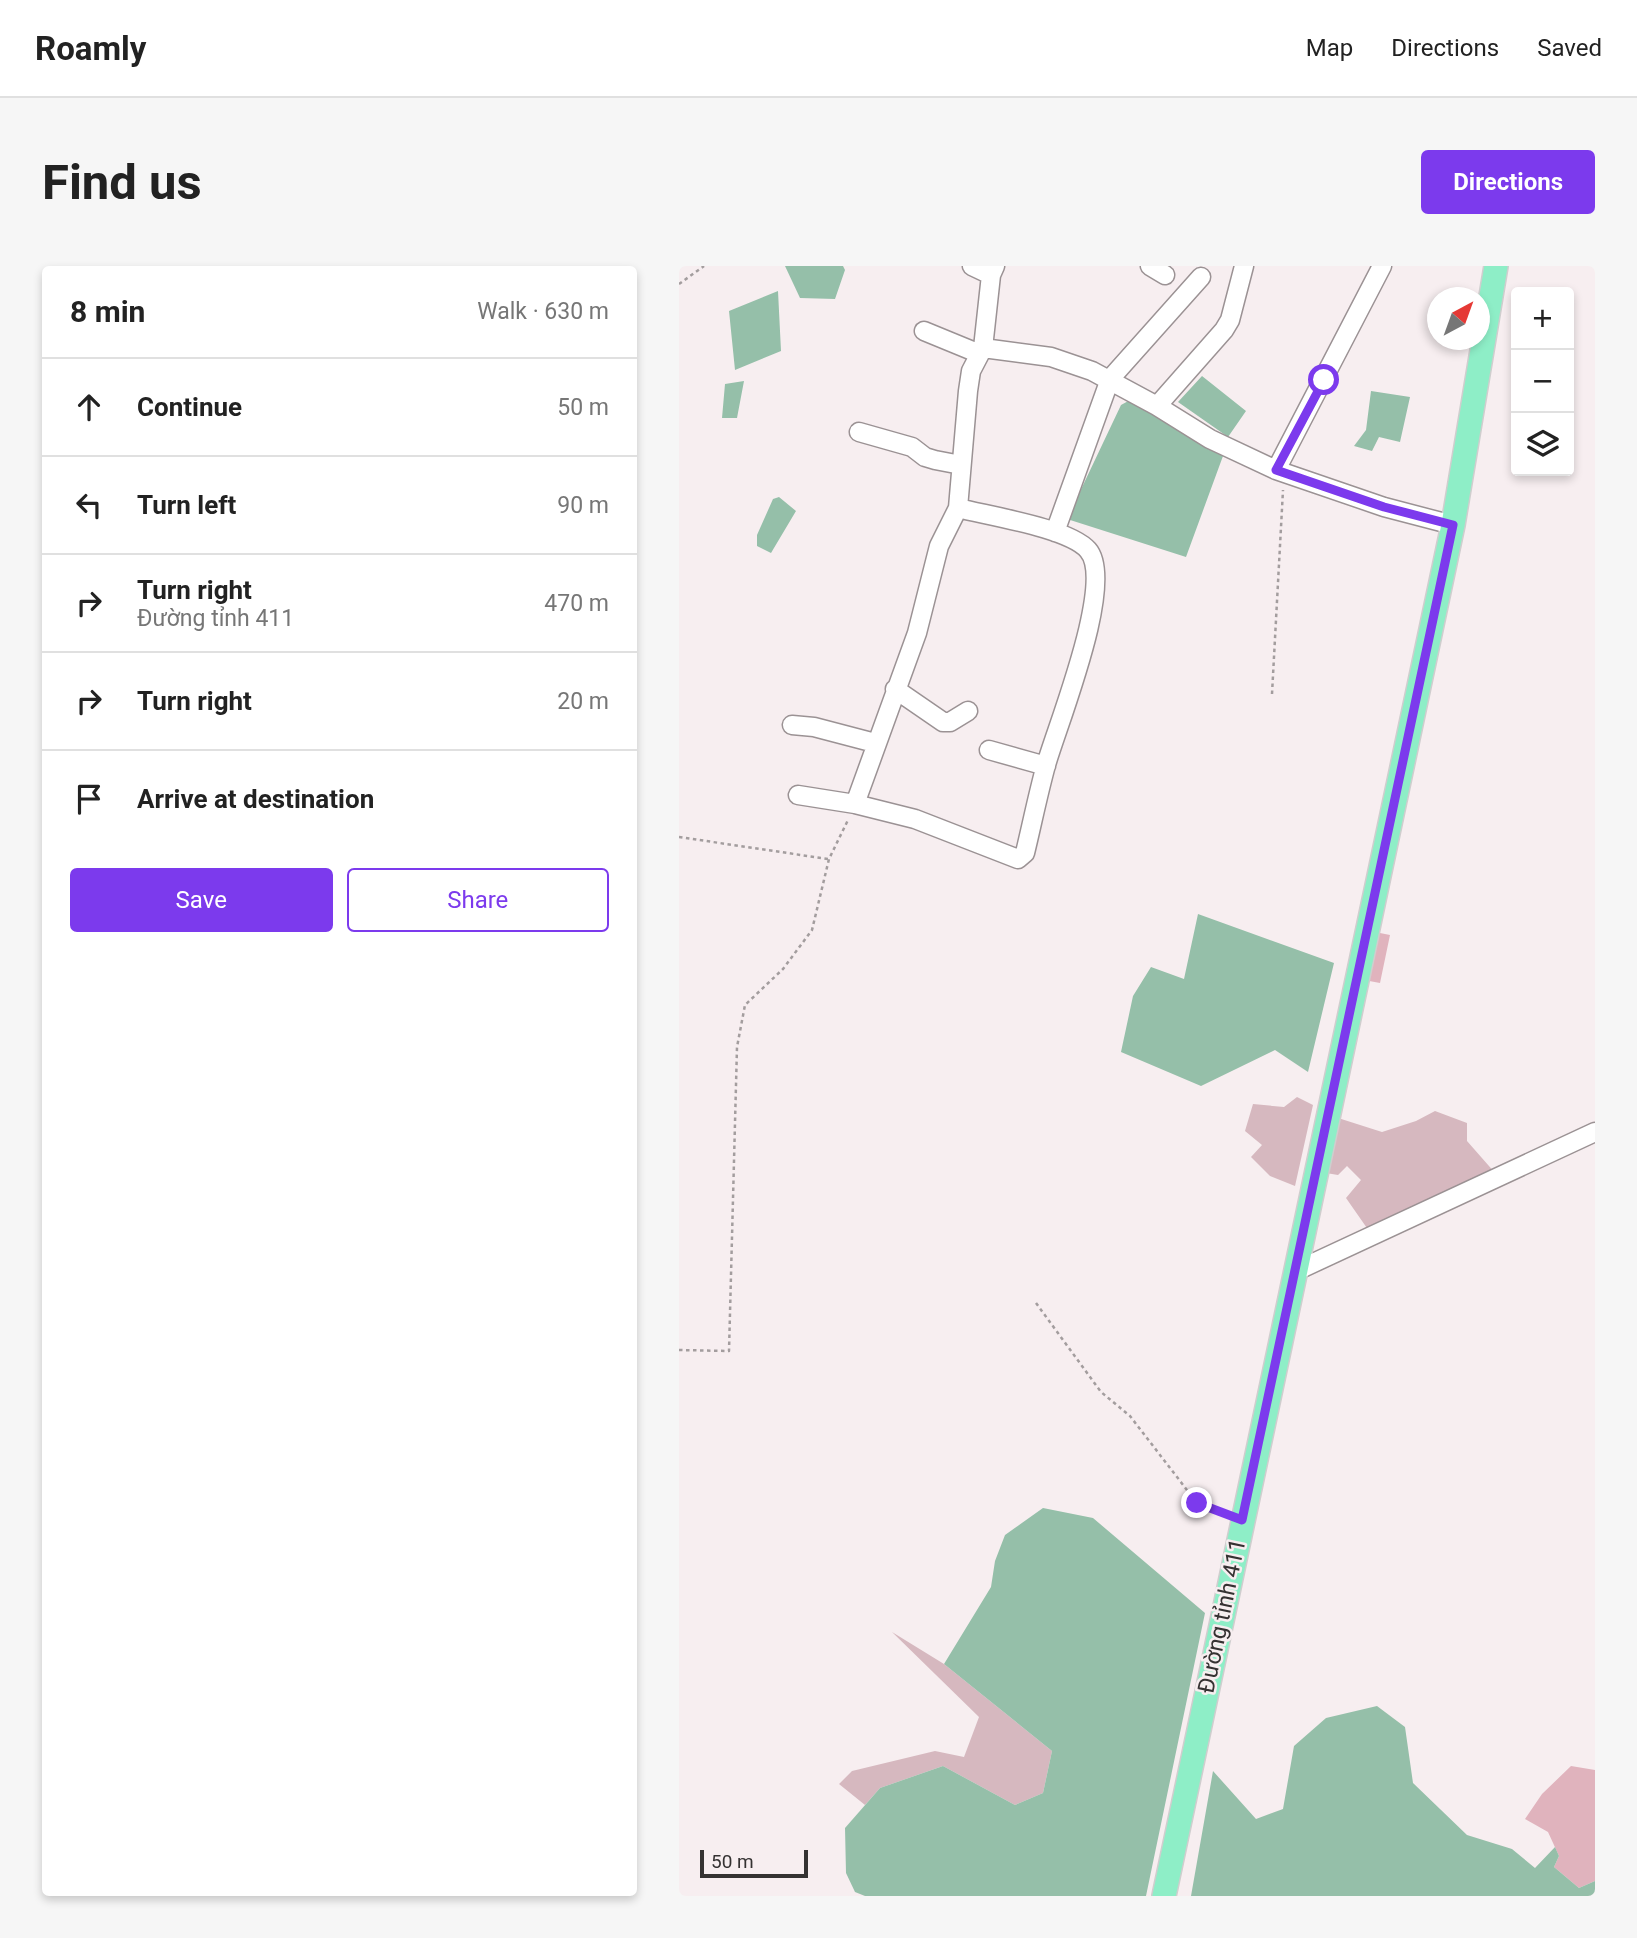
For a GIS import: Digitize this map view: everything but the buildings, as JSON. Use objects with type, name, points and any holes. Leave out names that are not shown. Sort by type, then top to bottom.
[{"type":"main road","name":"Đường tỉnh 411","points":[[1164,1896],[1453,525],[1496,266]]},
{"type":"street","points":[[855,804],[917,633],[939,546],[958,508],[968,391],[971,372],[981,351],[993,271],[972,266]]},
{"type":"street","points":[[1157,406],[1224,330],[1230,320],[1244,266]]},
{"type":"street","points":[[1280,472],[1381,266]]},
{"type":"street","points":[[1055,532],[1110,379],[1201,277]]},
{"type":"street","points":[[924,331],[981,351],[1051,357],[1110,379],[1210,439],[1280,472],[1384,507],[1453,525]]},
{"type":"street","points":[[859,432],[912,447],[925,457],[961,465]]},
{"type":"street","points":[[798,795],[855,804],[915,819],[1018,859],[1025,853],[1046,766],[1083,656],[1094,596],[1095,561],[1089,550],[1079,542],[1055,532],[958,508]]},
{"type":"street","points":[[895,689],[943,722],[950,722],[968,711]]},
{"type":"street","points":[[792,725],[814,727],[876,743]]},
{"type":"street","points":[[989,750],[1046,766]]},
{"type":"street","points":[[1294,1272],[1595,1132]]},
{"type":"path","points":[[679,284],[704,266]]},
{"type":"path","points":[[1272,694],[1280,472]]},
{"type":"path","points":[[679,1350],[729,1351],[737,1046],[745,1005],[783,968],[812,930],[829,859],[855,804]]},
{"type":"path","points":[[679,837],[829,859]]},
{"type":"path","points":[[1036,1303],[1101,1392],[1130,1416],[1197,1503],[1242,1520]]},
{"type":"shaded area","points":[[785,266],[843,266],[845,270],[835,299],[800,298]]},
{"type":"shaded area","points":[[778,291],[781,351],[735,370],[729,311]]},
{"type":"shaded area","points":[[1202,376],[1246,411],[1228,437],[1178,402]]},
{"type":"shaded area","points":[[744,381],[737,418],[722,418],[725,384]]},
{"type":"shaded area","points":[[1371,391],[1410,397],[1400,442],[1379,437],[1372,451],[1354,446],[1366,430]]},
{"type":"shaded area","points":[[1132,399],[1223,456],[1186,557],[1067,519],[1121,405]]},
{"type":"shaded area","points":[[779,497],[796,511],[771,553],[757,546],[757,535],[773,499]]},
{"type":"shaded area","points":[[1198,914],[1334,963],[1308,1072],[1275,1050],[1201,1086],[1121,1052],[1133,996],[1151,967],[1184,979]]},
{"type":"shaded area","points":[[1375,932],[1390,935],[1380,983],[1364,980]]},
{"type":"shaded area","points":[[1297,1097],[1313,1105],[1295,1186],[1270,1176],[1251,1157],[1262,1145],[1245,1131],[1253,1104],[1284,1107]]},
{"type":"shaded area","points":[[1435,1111],[1467,1123],[1467,1141],[1496,1174],[1369,1231],[1346,1198],[1361,1180],[1347,1166],[1338,1175],[1326,1173],[1335,1117],[1382,1132],[1416,1121]]},
{"type":"shaded area","points":[[1043,1508],[1093,1518],[1205,1613],[1146,1896],[865,1896],[855,1892],[846,1873],[845,1828],[880,1788],[943,1766],[1015,1805],[1043,1793],[1052,1751],[944,1664],[991,1587],[995,1561],[1005,1535]]},
{"type":"shaded area","points":[[892,1632],[944,1664],[1052,1751],[1043,1793],[1015,1805],[943,1766],[880,1788],[865,1805],[839,1784],[852,1771],[935,1751],[964,1757],[979,1717]]},
{"type":"shaded area","points":[[1377,1706],[1405,1727],[1413,1783],[1467,1835],[1512,1849],[1535,1868],[1555,1847],[1559,1856],[1554,1867],[1579,1888],[1595,1881],[1595,1896],[1191,1896],[1213,1771],[1256,1819],[1283,1809],[1294,1746],[1326,1718]]},
{"type":"shaded area","points":[[1571,1766],[1595,1770],[1595,1881],[1579,1888],[1554,1867],[1559,1856],[1548,1832],[1525,1819],[1542,1794]]},
{"type":"route","points":[[1197,1503],[1242,1520],[1453,525],[1384,507],[1276,470],[1324,380]]}]
